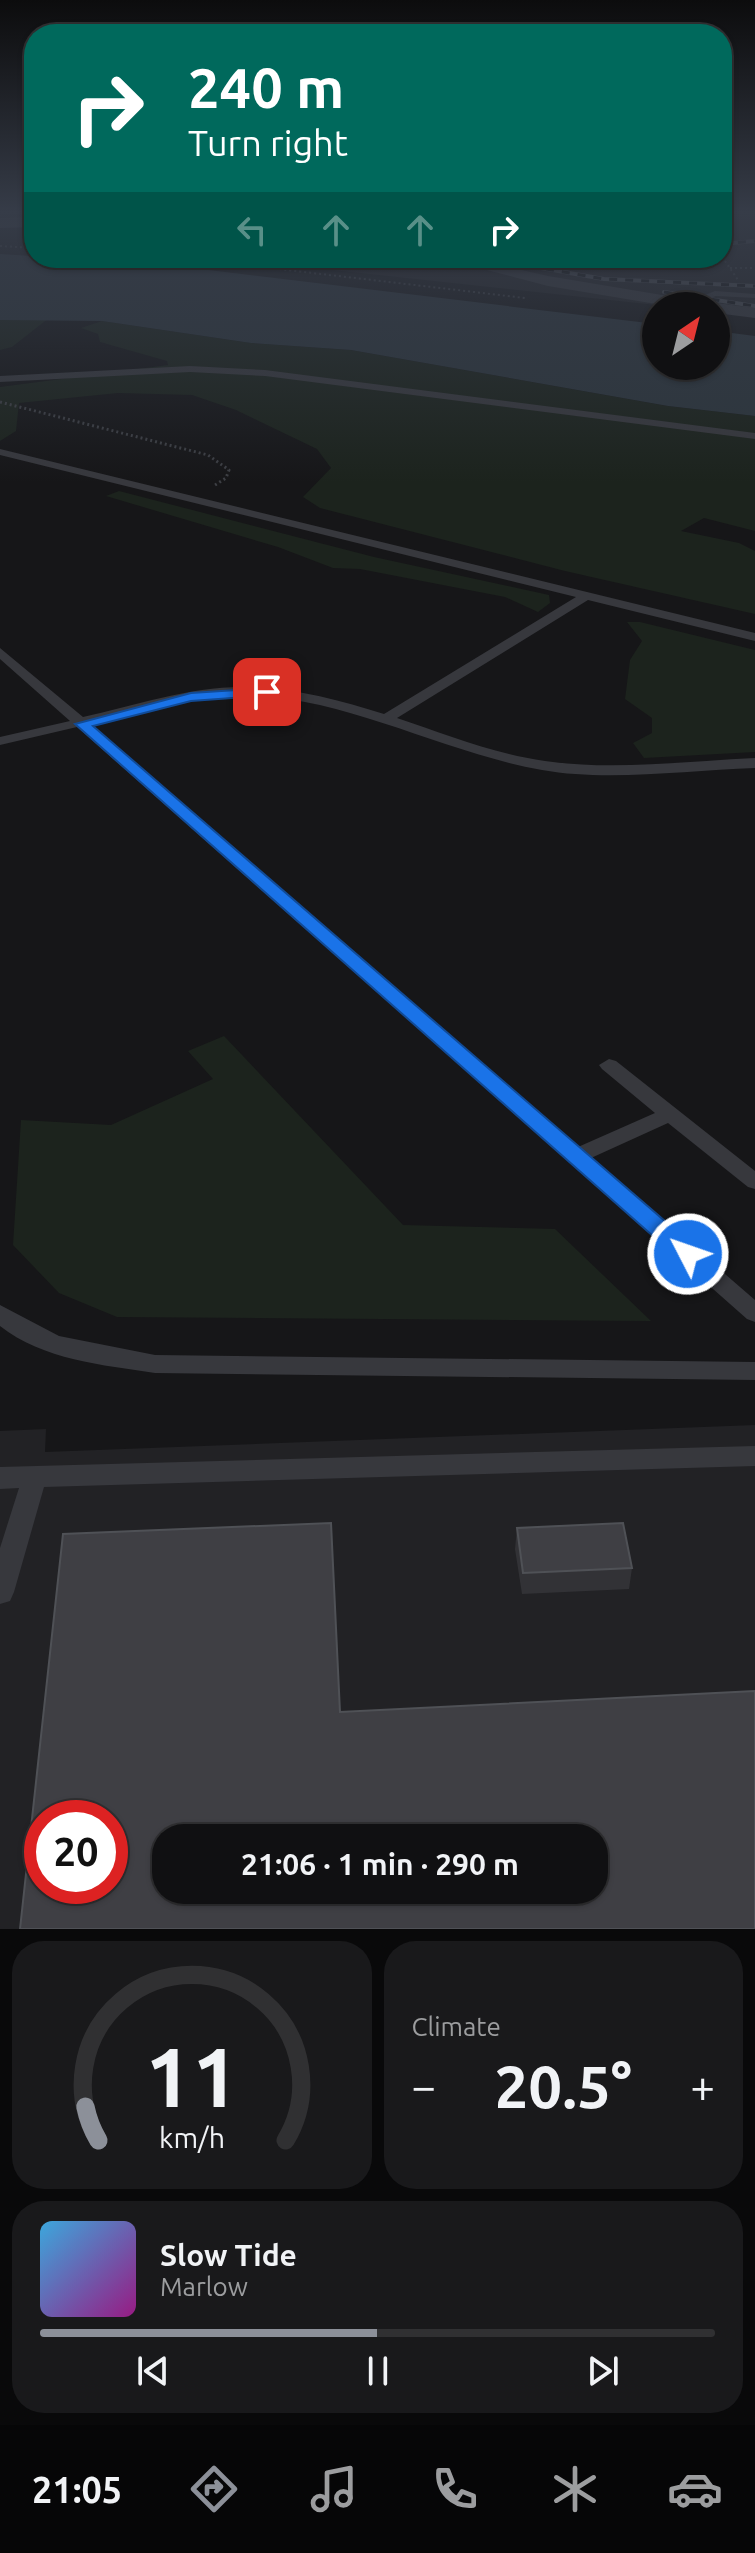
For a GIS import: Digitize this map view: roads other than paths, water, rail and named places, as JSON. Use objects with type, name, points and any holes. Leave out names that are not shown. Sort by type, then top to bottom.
[{"type":"street","points":[[730,310],[755,313]]},
{"type":"lane","points":[[0,379],[223,370],[755,436]]},
{"type":"lane","points":[[0,452],[755,637]]},
{"type":"lane","points":[[384,720],[586,596]]},
{"type":"lane","points":[[0,652],[755,1313]]},
{"type":"lane","points":[[0,741],[191,697],[246,691],[333,702],[496,756],[545,766],[592,770],[755,763]]},
{"type":"lane","points":[[609,1065],[755,1182]]},
{"type":"lane","points":[[576,1156],[670,1114]]},
{"type":"lane","points":[[0,1314],[17,1329],[74,1350],[155,1364],[755,1371]]},
{"type":"lane","points":[[0,1478],[755,1456]]},
{"type":"lane","points":[[0,1592],[35,1476]]},
{"type":"railway","points":[[730,302],[755,306]]}]
